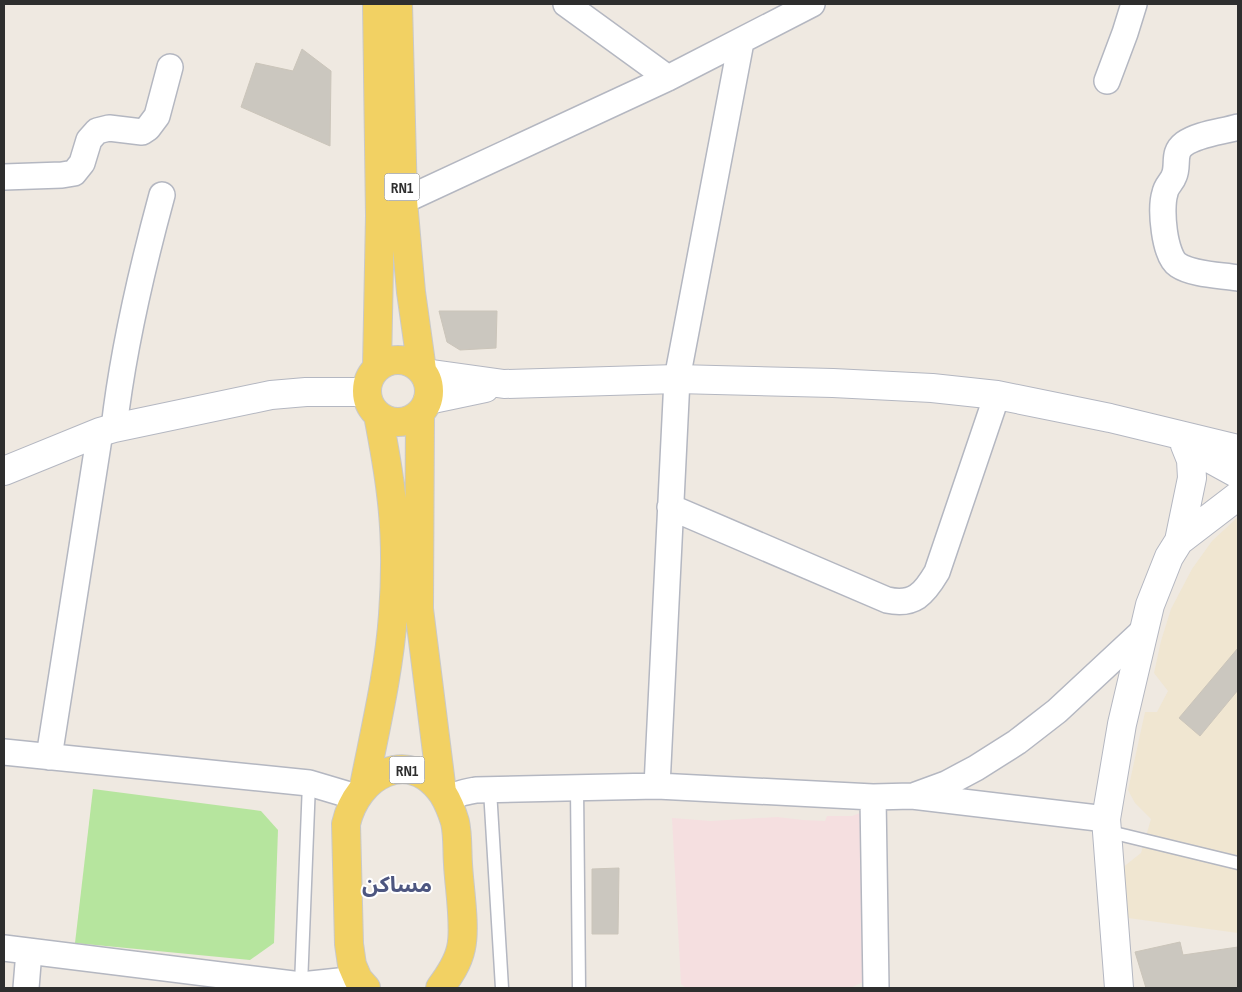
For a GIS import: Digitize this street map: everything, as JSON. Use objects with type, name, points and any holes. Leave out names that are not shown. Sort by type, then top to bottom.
[{"type":"main road","name":"RN1","points":[[362,984],[352,965],[349,944],[346,833],[349,811],[360,792],[388,661],[395,576],[394,521],[391,492],[374,391],[380,216],[377,4]]},
{"type":"main road","name":"RN1","points":[[398,4],[403,201],[410,292],[424,371],[429,382],[430,391],[424,407],[419,609],[445,797],[455,823],[463,934],[458,958],[444,987]]},
{"type":"main road","points":[[424,371],[414,363],[405,360],[395,359],[386,362],[374,391],[386,420],[404,422],[412,419],[424,407]]},
{"type":"main road","name":"RN1","points":[[360,792],[386,772],[399,769],[417,772],[431,781],[445,797]]},
{"type":"street","points":[[566,4],[668,78]]},
{"type":"street","points":[[403,201],[668,78],[812,4]]},
{"type":"street","points":[[1107,81],[1134,4]]},
{"type":"street","points":[[657,786],[677,380],[741,42]]},
{"type":"street","points":[[4,177],[70,175],[79,170],[89,140],[97,131],[109,128],[142,132],[148,128],[157,116],[170,67]]},
{"type":"street","points":[[1238,127],[1198,138],[1182,146],[1176,158],[1175,176],[1165,190],[1163,203],[1167,248],[1173,260],[1178,265],[1194,271],[1238,278]]},
{"type":"street","points":[[49,757],[107,430],[136,298],[162,195]]},
{"type":"street","points":[[424,371],[504,384],[677,380],[912,387],[997,395],[1110,418],[1238,449]]},
{"type":"street","points":[[424,407],[504,384]]},
{"type":"street","points":[[4,472],[107,430],[271,395],[306,392],[374,391]]},
{"type":"street","points":[[670,507],[888,600],[901,603],[910,601],[929,585],[936,572],[997,395]]},
{"type":"street","points":[[1160,431],[1238,474]]},
{"type":"street","points":[[1180,541],[1192,478],[1191,460],[1185,444]]},
{"type":"street","points":[[1120,987],[1106,825],[1122,724],[1150,606],[1169,557],[1180,541],[1238,496]]},
{"type":"street","points":[[912,796],[946,784],[976,768],[1016,742],[1057,711],[1144,632]]},
{"type":"street","points":[[4,752],[309,784],[360,792]]},
{"type":"street","points":[[445,797],[463,792],[490,790],[657,786],[873,797],[912,796],[1106,825]]},
{"type":"street","points":[[873,797],[876,988]]},
{"type":"street","points":[[4,948],[301,985],[362,984]]},
{"type":"street","points":[[26,988],[29,951]]},
{"type":"lane","points":[[301,985],[309,784]]},
{"type":"lane","points":[[578,788],[579,988]]},
{"type":"lane","points":[[490,790],[502,988]]},
{"type":"lane","points":[[1106,825],[1238,863]]},
{"type":"shaded area","points":[[1238,517],[1238,933],[1128,918],[1122,868],[1141,853],[1151,819],[1135,803],[1128,790],[1145,712],[1157,712],[1168,691],[1154,673],[1171,609],[1192,569],[1212,541]]},
{"type":"shaded area","points":[[860,813],[865,966],[872,978],[850,988],[686,988],[681,984],[672,818],[711,821],[777,817],[825,821],[827,816],[852,816]]},
{"type":"green space","points":[[93,789],[261,811],[278,830],[274,943],[250,960],[75,943]]},
{"type":"building","points":[[302,49],[331,71],[330,146],[241,107],[256,63],[293,71]]},
{"type":"building","points":[[439,311],[497,311],[496,348],[460,350],[447,342]]},
{"type":"building","points":[[1238,648],[1238,690],[1200,736],[1179,718]]},
{"type":"building","points":[[619,868],[618,934],[592,934],[592,869]]},
{"type":"building","points":[[1180,942],[1183,955],[1238,947],[1238,988],[1146,988],[1135,952]]},
{"type":"district","name":"مساكن","points":[[397,884]]}]
